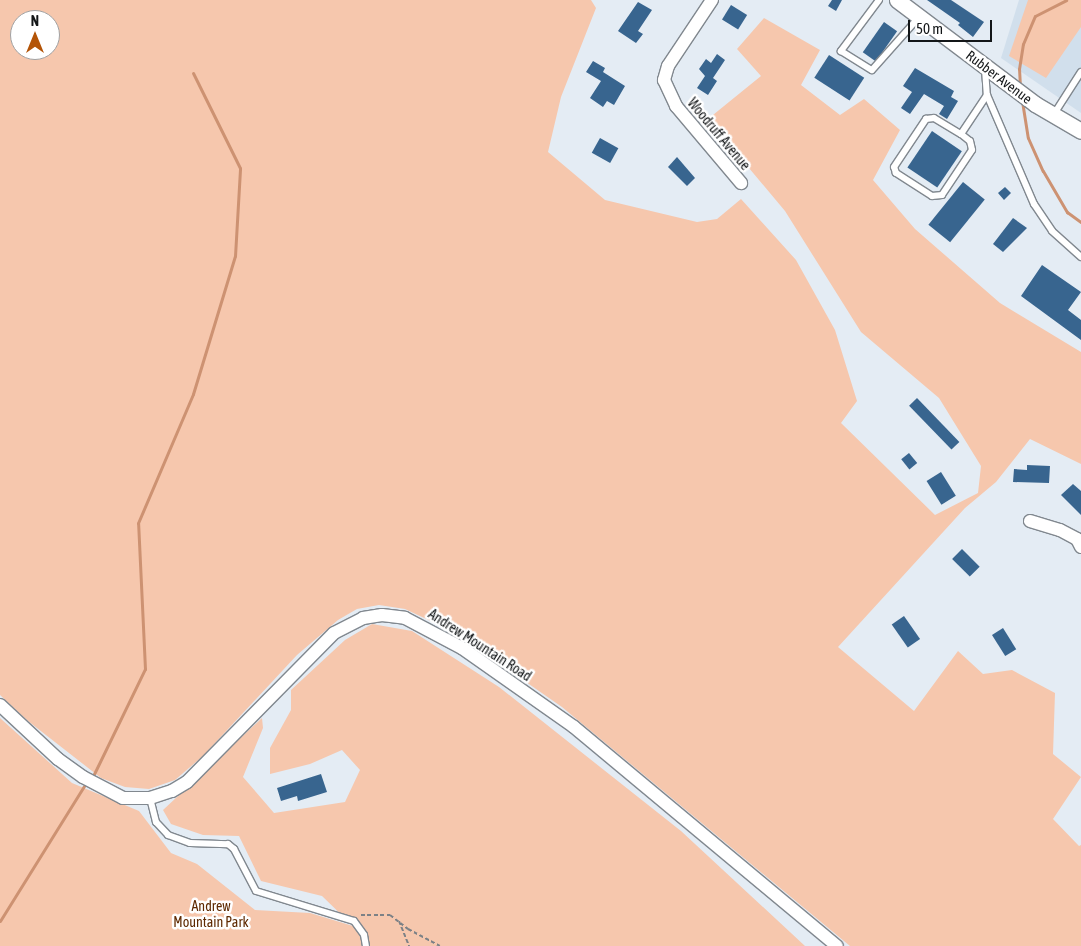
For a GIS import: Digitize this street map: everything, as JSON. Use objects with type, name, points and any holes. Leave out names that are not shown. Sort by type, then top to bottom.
[{"type":"street","name":"Woodruff Avenue","points":[[712,0],[668,66],[664,80],[676,106],[741,183]]},
{"type":"street","name":"Rubber Avenue","points":[[897,0],[1035,104],[1081,131]]},
{"type":"street","points":[[1030,521],[1060,530],[1076,539],[1081,547]]},
{"type":"street","name":"Andrew Mountain Road","points":[[0,705],[58,759],[83,777],[124,798],[150,798],[172,791],[187,782],[308,656],[338,630],[372,616],[405,618],[462,648],[574,728],[837,946]]},
{"type":"lane","points":[[879,0],[841,51],[872,70],[919,18]]},
{"type":"lane","points":[[985,65],[987,95],[1034,204],[1052,230],[1081,257]]},
{"type":"lane","points":[[1053,115],[1081,72]]},
{"type":"lane","points":[[961,134],[987,95]]},
{"type":"lane","points":[[926,118],[934,118],[961,134],[970,141],[972,150],[942,195],[932,196],[896,173],[894,167],[926,118]]},
{"type":"lane","points":[[150,798],[156,822],[168,835],[190,843],[221,842],[234,849],[256,891],[354,921],[364,936],[366,946]]},
{"type":"path","points":[[354,921],[362,914],[378,913],[399,921],[408,929],[440,946]]},
{"type":"path","points":[[399,921],[409,946]]},
{"type":"shaded area","points":[[1019,0],[1081,0],[1081,113],[1001,58]]},
{"type":"green space","points":[[0,0],[591,0],[596,8],[561,97],[548,152],[605,200],[697,222],[717,219],[741,199],[796,260],[835,330],[857,401],[841,423],[935,515],[978,493],[981,466],[939,398],[861,332],[785,211],[708,119],[761,76],[737,49],[764,18],[820,50],[801,85],[840,115],[864,99],[900,130],[873,180],[915,229],[1000,303],[1081,352],[1081,464],[1030,439],[996,482],[965,508],[838,647],[914,711],[958,651],[983,674],[1012,670],[1055,693],[1053,754],[1081,777],[1053,819],[1079,846],[1081,845],[1081,946],[850,946],[562,707],[454,632],[405,609],[379,605],[357,609],[338,620],[297,655],[203,756],[175,780],[149,789],[125,787],[101,778],[28,721],[0,695]]},
{"type":"green space","points":[[1028,0],[1081,0],[1081,27],[1046,78],[1009,56]]},
{"type":"green space","name":"Andrew Mountain Park","points":[[372,624],[412,631],[499,687],[681,831],[805,946],[0,946],[0,718],[72,783],[139,811],[171,853],[197,864],[255,910],[310,913],[353,926],[322,896],[261,881],[239,836],[203,835],[171,824],[163,810],[262,718],[263,728],[243,777],[274,813],[345,802],[360,770],[342,750],[310,764],[270,774],[270,748],[291,710],[291,690],[345,640]]},
{"type":"building","points":[[832,0],[842,0],[836,11],[828,6]]},
{"type":"building","points":[[927,0],[951,0],[984,22],[973,37],[958,25],[960,23]]},
{"type":"building","points":[[638,2],[652,10],[638,31],[643,34],[636,43],[618,31]]},
{"type":"building","points":[[731,5],[747,15],[738,29],[722,19]]},
{"type":"building","points":[[884,22],[897,31],[876,61],[863,52]]},
{"type":"building","points":[[717,54],[725,60],[713,78],[717,81],[708,95],[697,88],[705,76],[699,69],[706,59],[711,63]]},
{"type":"building","points":[[829,55],[864,78],[850,101],[814,78]]},
{"type":"building","points":[[593,61],[605,68],[603,72],[625,86],[614,105],[607,101],[603,107],[590,98],[601,81],[586,72]]},
{"type":"building","points":[[915,68],[954,91],[951,97],[958,101],[947,119],[939,114],[944,106],[924,94],[910,114],[901,108],[912,92],[903,86]]},
{"type":"building","points":[[932,131],[962,151],[937,188],[907,167]]},
{"type":"building","points":[[600,138],[618,148],[610,163],[592,153]]},
{"type":"building","points":[[677,157],[695,178],[687,186],[668,167]]},
{"type":"building","points":[[963,182],[985,200],[950,242],[928,225]]},
{"type":"building","points":[[1005,187],[1011,193],[1004,200],[998,193]]},
{"type":"building","points":[[1013,218],[1027,228],[1003,252],[993,244]]},
{"type":"building","points":[[1042,265],[1081,292],[1068,310],[1081,320],[1081,340],[1021,296]]},
{"type":"building","points":[[917,398],[959,442],[951,450],[909,406]]},
{"type":"building","points":[[909,453],[917,463],[909,469],[901,459]]},
{"type":"building","points":[[1027,465],[1050,466],[1049,483],[1013,482],[1014,469],[1027,470]]},
{"type":"building","points":[[941,472],[956,496],[941,505],[927,481]]},
{"type":"building","points":[[1073,484],[1081,491],[1081,515],[1061,495]]},
{"type":"building","points":[[962,549],[980,567],[970,577],[952,559]]},
{"type":"building","points":[[904,616],[920,639],[908,648],[892,625]]},
{"type":"building","points":[[1003,628],[1016,649],[1005,656],[992,635]]},
{"type":"building","points":[[321,774],[327,792],[298,801],[297,796],[281,801],[277,788]]},
{"type":"waterway","points":[[1020,87],[1019,69],[1023,44],[1035,16],[1066,0]]},
{"type":"waterway","points":[[93,776],[145,669],[138,523],[193,394],[235,256],[240,168],[193,73]]},
{"type":"waterway","points":[[1022,101],[1028,138],[1043,171],[1067,212],[1081,222]]},
{"type":"waterway","points":[[0,921],[84,786]]}]
